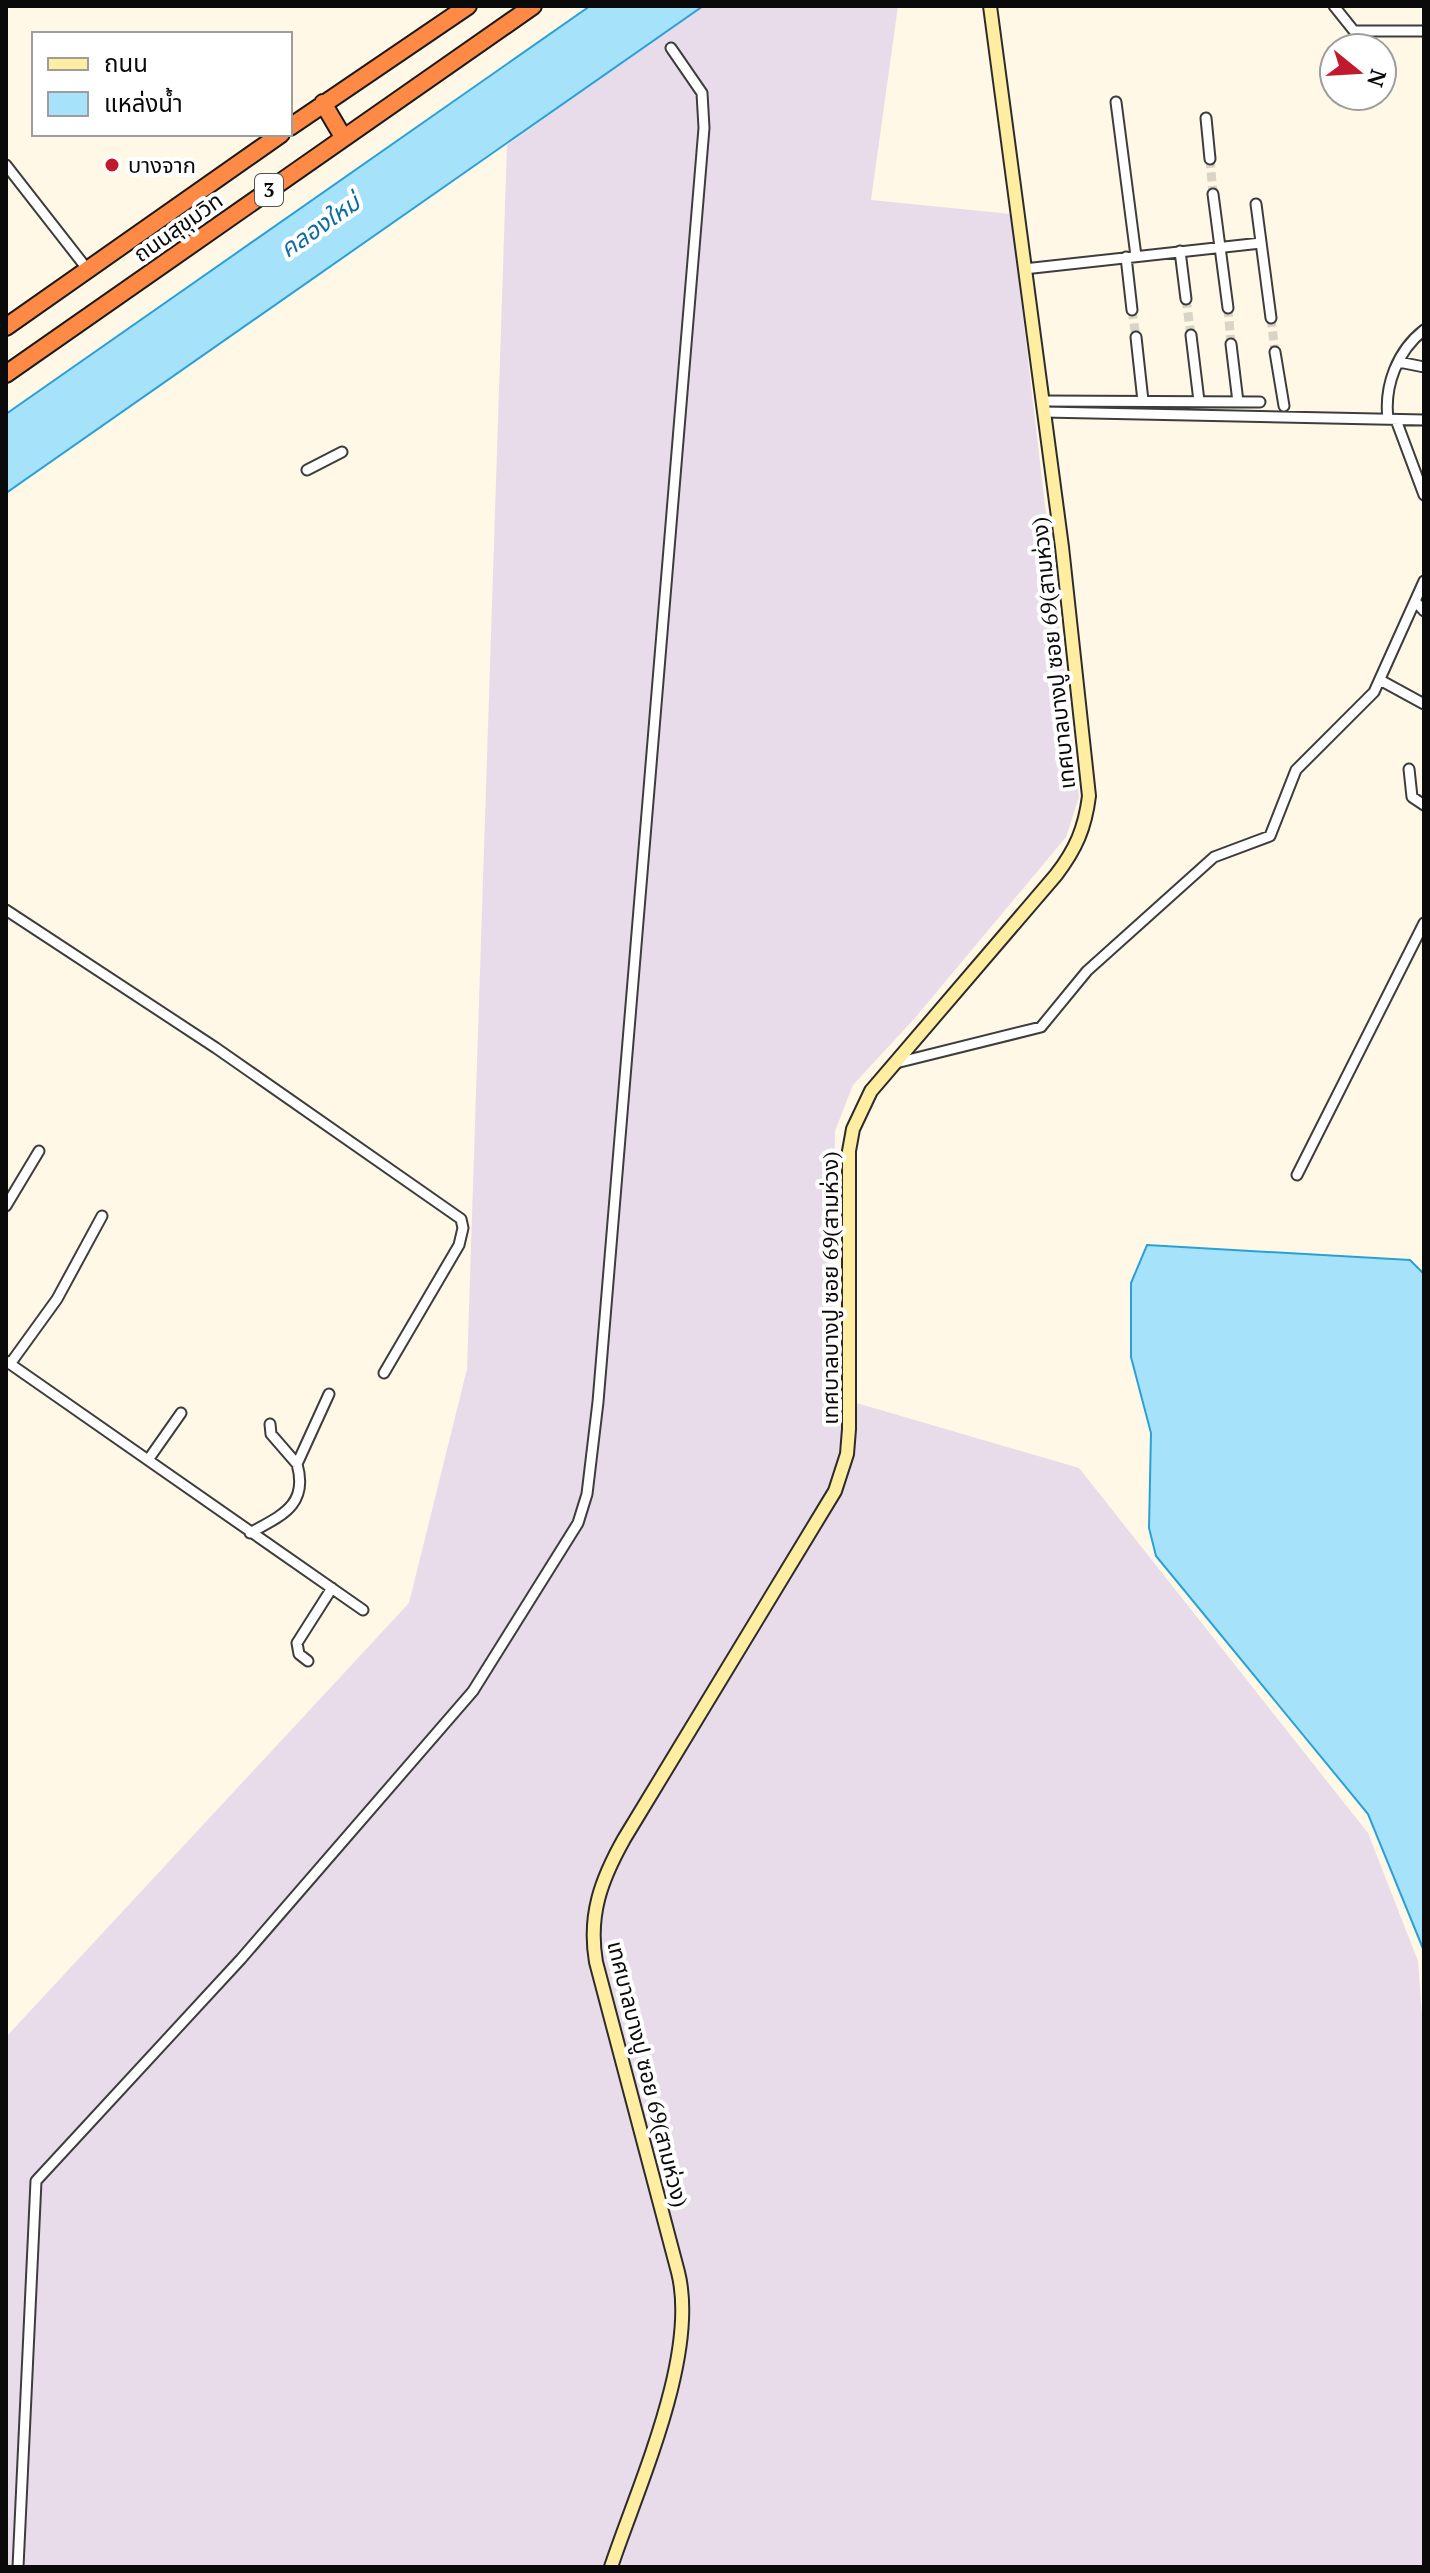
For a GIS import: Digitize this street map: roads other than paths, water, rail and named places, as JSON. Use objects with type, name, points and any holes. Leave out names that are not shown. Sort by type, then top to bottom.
[{"type":"highway","points":[[292,126],[468,6]]},
{"type":"highway","name":"ถนนสุขุมวิท","points":[[6,374],[533,6]]},
{"type":"highway","points":[[323,103],[343,137]]},
{"type":"highway","name":"ถนนสุขุมวิท","points":[[6,327],[278,136]]},
{"type":"street","name":"เทศบาลบางปู ซอย 69(สามห่วง)","points":[[611,2567],[679,2360],[683,2305],[678,2272],[596,1962],[592,1941],[600,1887],[624,1839],[835,1491],[847,1454],[849,1429],[849,1151],[860,1111],[893,1064],[1056,875],[1080,841],[1086,822],[1089,796],[1043,407],[990,6]]},
{"type":"street","points":[[1334,6],[1354,31],[1424,31]]},
{"type":"street","points":[[18,2567],[36,2181],[241,1959],[288,1901],[458,1711],[578,1523],[587,1494],[598,1402],[704,128],[702,93],[671,48]]},
{"type":"street","points":[[1116,102],[1131,257],[1132,310]]},
{"type":"street","points":[[1206,118],[1210,159]]},
{"type":"street","points":[[6,165],[88,270]]},
{"type":"street","points":[[1213,194],[1228,308]]},
{"type":"street","points":[[1256,204],[1271,318]]},
{"type":"street","points":[[1024,269],[1261,243]]},
{"type":"street","points":[[1180,251],[1186,299]]},
{"type":"street","points":[[1424,330],[1396,366],[1389,383],[1395,419],[1424,495]]},
{"type":"street","points":[[1191,335],[1199,401]]},
{"type":"street","points":[[1136,337],[1143,401]]},
{"type":"street","points":[[1231,344],[1238,402]]},
{"type":"street","points":[[1275,352],[1284,406]]},
{"type":"street","points":[[1396,366],[1424,367]]},
{"type":"street","points":[[1043,407],[1143,401],[1260,402]]},
{"type":"street","points":[[1043,407],[1420,420]]},
{"type":"street","points":[[307,470],[342,452]]},
{"type":"street","points":[[893,1064],[976,1041],[1035,1030],[1047,1023],[1087,971],[1214,857],[1270,836],[1290,777],[1370,697],[1424,581]]},
{"type":"street","points":[[1415,601],[1424,611]]},
{"type":"street","points":[[1380,680],[1424,704]]},
{"type":"street","points":[[1409,769],[1412,797],[1424,805]]},
{"type":"street","points":[[6,910],[216,1048],[461,1219],[462,1237],[455,1252],[384,1373]]},
{"type":"street","points":[[1297,1175],[1424,923]]},
{"type":"street","points":[[6,1206],[39,1151]]},
{"type":"street","points":[[102,1216],[57,1299],[8,1363],[363,1610]]},
{"type":"street","points":[[297,1464],[329,1394]]},
{"type":"street","points":[[148,1460],[181,1413]]},
{"type":"street","points":[[250,1533],[281,1518],[292,1505],[302,1482],[297,1464],[271,1434],[270,1424]]},
{"type":"street","points":[[308,1661],[299,1654],[297,1643],[332,1588]]},
{"type":"water","name":"คลองใหม่","points":[[590,6],[703,6],[6,493],[6,414]]},
{"type":"water","points":[[1147,1245],[1410,1260],[1424,1274],[1424,1951],[1368,1814],[1156,1556],[1149,1528],[1151,1433],[1131,1357],[1131,1283]]},
{"type":"tunnel","points":[[1210,159],[1213,194]]},
{"type":"tunnel","points":[[1186,299],[1191,335]]},
{"type":"tunnel","points":[[1228,308],[1231,344]]},
{"type":"tunnel","points":[[1132,310],[1136,337]]},
{"type":"tunnel","points":[[1271,318],[1275,352]]},
{"type":"place","name":"บางจาก","points":[[112,165]]}]
